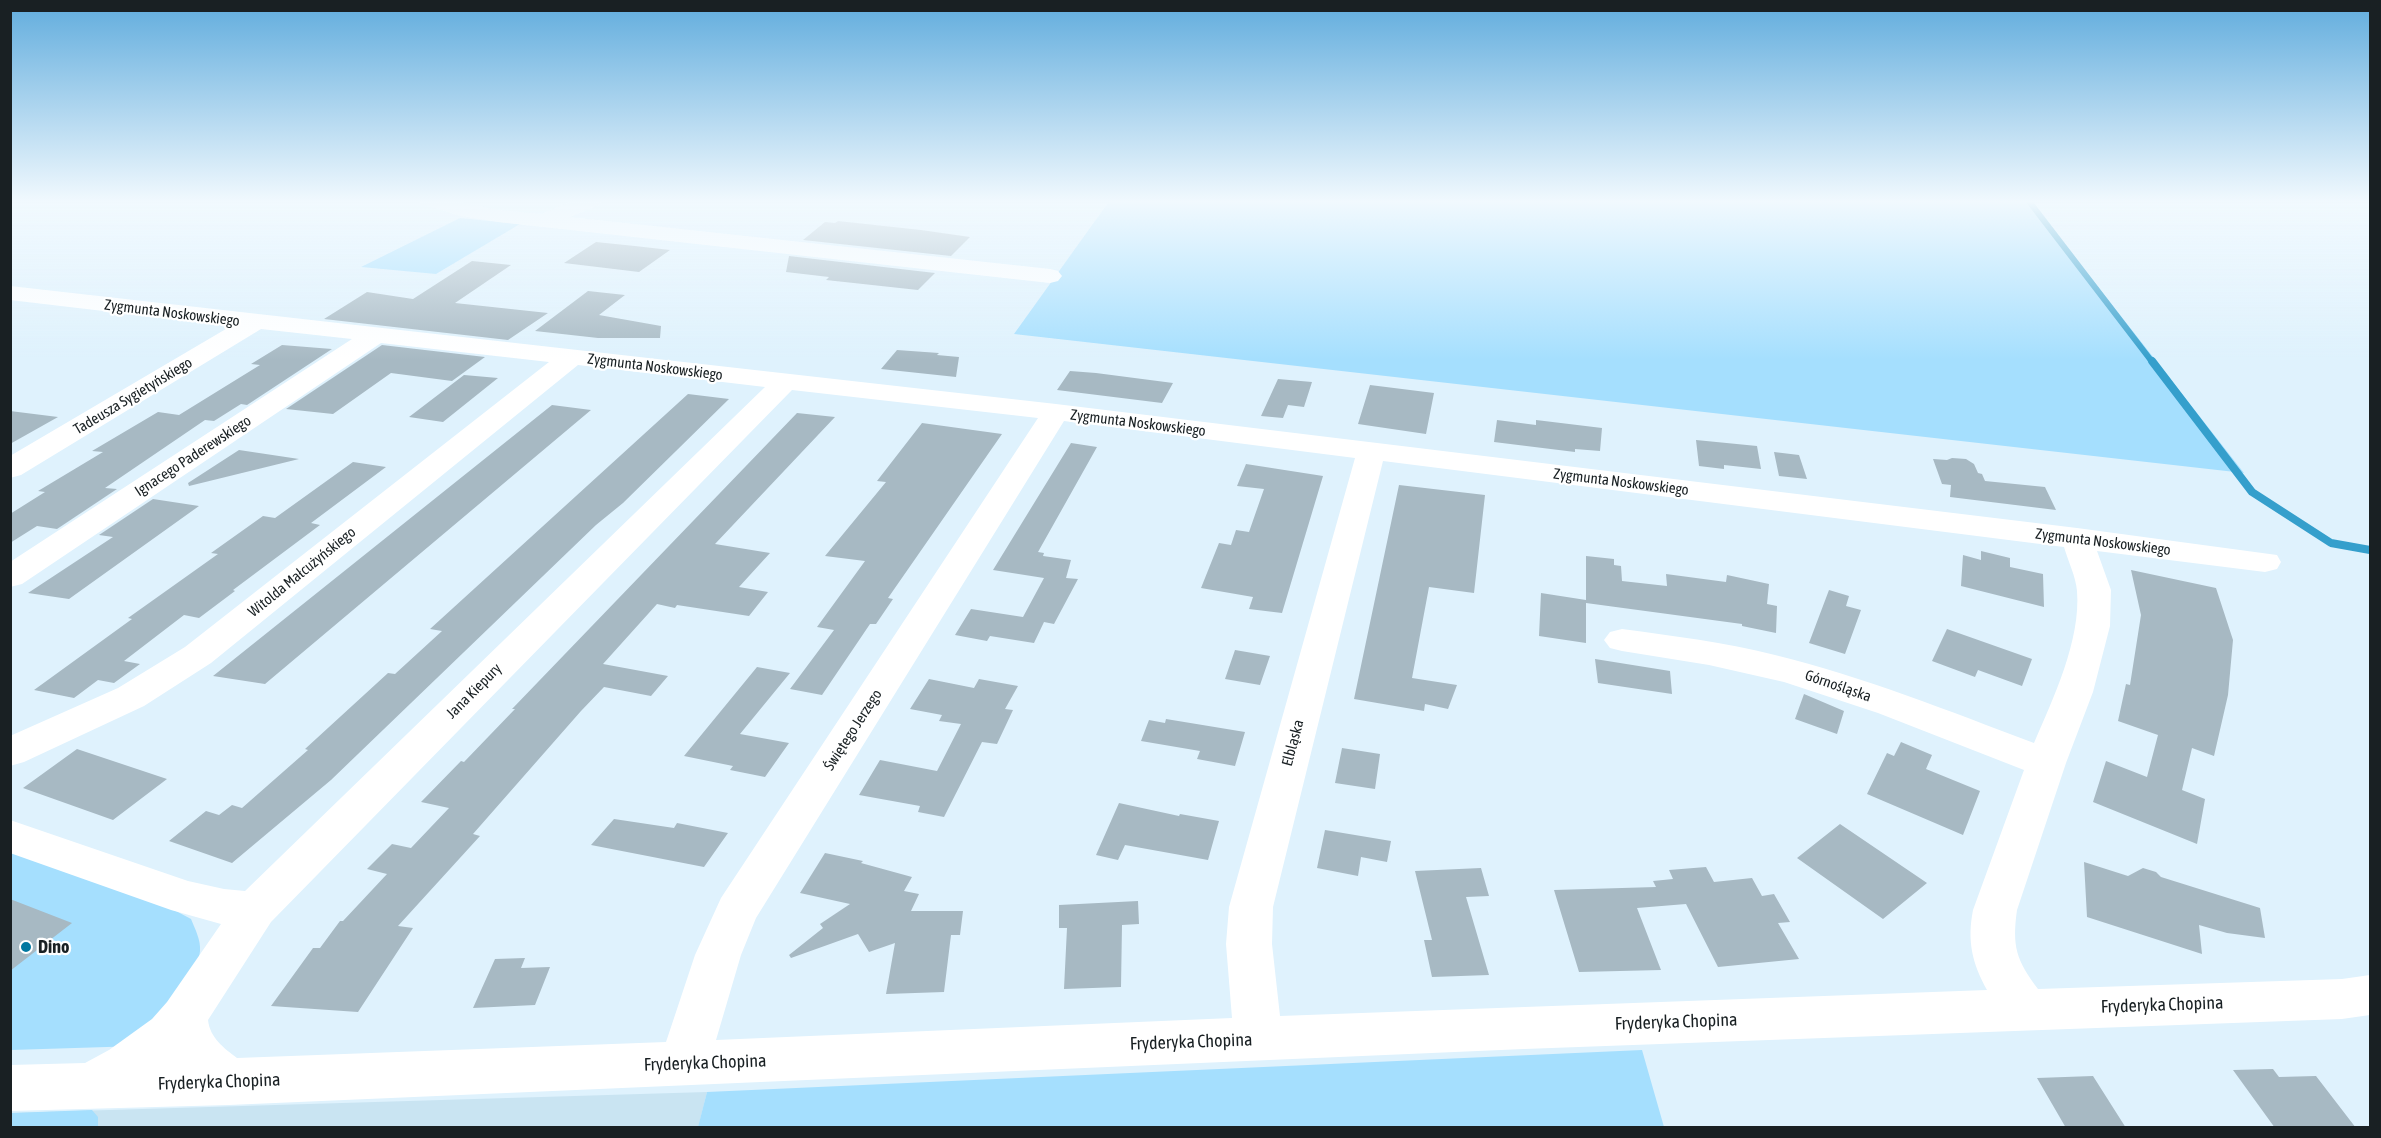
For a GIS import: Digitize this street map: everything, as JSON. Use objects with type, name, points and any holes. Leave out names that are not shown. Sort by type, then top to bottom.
[{"type":"street","points":[[844,253],[1050,276]]},
{"type":"street","name":"Zygmunta Noskowskiego","points":[[10,294],[1056,412],[2265,562]]},
{"type":"street","name":"Tadeusza Sygietyńskiego","points":[[10,469],[255,322]]},
{"type":"street","name":"Ignacego Paderewskiego","points":[[10,577],[376,335]]},
{"type":"street","name":"Witolda Małcużyńskiego","points":[[10,752],[131,697],[198,655],[572,357]]},
{"type":"street","name":"Jana Kiepury","points":[[87,1087],[144,1055],[169,1034],[184,1017],[255,909],[785,382]]},
{"type":"street","name":"Świętego Jerzego","points":[[684,1064],[718,955],[737,911],[1056,412]]},
{"type":"street","name":"Elbląska","points":[[1258,1039],[1249,944],[1251,907],[1371,451]]},
{"type":"street","points":[[2025,1009],[2003,979],[1992,953],[1990,933],[1995,910],[2046,763],[2074,692],[2093,626],[2094,590],[2077,538]]},
{"type":"street","name":"Górnośląska","points":[[1622,640],[1711,652],[1797,673],[1870,697],[2046,763]]},
{"type":"street","points":[[10,836],[186,898],[224,907],[255,909]]},
{"type":"street","name":"Fryderyka Chopina","points":[[10,1088],[229,1082],[1258,1039],[2342,999],[2370,995]]},
{"type":"street","points":[[184,1017],[184,1029],[188,1041],[198,1054],[229,1082]]},
{"type":"shaded area","points":[[389,253],[471,253],[436,274],[361,267]]},
{"type":"shaded area","points":[[1072,253],[2072,253],[2244,473],[1014,334]]},
{"type":"shaded area","points":[[10,849],[176,911],[191,919],[200,943],[198,962],[176,1000],[139,1046],[11,1050]]},
{"type":"shaded area","points":[[1642,1050],[1664,1127],[698,1127],[707,1092]]},
{"type":"shaded area","points":[[707,1092],[698,1128],[11,1128],[10,1113]]},
{"type":"shaded area","points":[[92,1110],[98,1117],[98,1127],[11,1127],[11,1113]]},
{"type":"building","points":[[579,253],[666,253],[639,272],[564,263]]},
{"type":"building","points":[[924,253],[954,253],[951,256]]},
{"type":"building","points":[[789,256],[935,273],[918,290],[826,280],[829,277],[786,272]]},
{"type":"building","points":[[472,261],[511,265],[455,303],[548,313],[508,340],[324,319],[367,292],[413,299]]},
{"type":"building","points":[[588,291],[625,295],[599,315],[661,326],[660,338],[598,338],[535,331]]},
{"type":"building","points":[[282,345],[332,349],[247,405],[241,404],[214,421],[205,420],[105,488],[117,489],[57,529],[37,526],[10,543],[10,514],[45,492],[38,491],[103,452],[92,451],[158,412],[179,415],[260,365],[251,364]]},
{"type":"building","points":[[382,345],[485,357],[452,381],[391,373],[333,414],[286,409]]},
{"type":"building","points":[[897,350],[959,357],[956,377],[881,369]]},
{"type":"building","points":[[1070,371],[1173,383],[1162,403],[1057,390]]},
{"type":"building","points":[[464,375],[498,378],[443,422],[409,417]]},
{"type":"building","points":[[1278,379],[1312,382],[1304,407],[1288,405],[1283,418],[1261,416]]},
{"type":"building","points":[[1370,385],[1434,393],[1426,434],[1358,424]]},
{"type":"building","points":[[688,394],[729,399],[623,503],[596,525],[331,780],[232,863],[169,841],[206,811],[219,815],[232,805],[242,808],[308,750],[305,749],[388,673],[395,674],[442,631],[430,629]]},
{"type":"building","points":[[552,405],[591,410],[265,684],[213,676]]},
{"type":"building","points":[[10,411],[58,417],[10,444]]},
{"type":"building","points":[[797,413],[835,417],[715,544],[770,553],[739,587],[768,592],[749,616],[657,604],[603,664],[668,676],[651,696],[604,687],[581,711],[473,834],[480,836],[398,926],[413,928],[358,1012],[271,1006],[313,948],[320,948],[340,921],[343,921],[387,874],[367,869],[392,844],[411,848],[449,808],[421,802],[461,761],[464,762],[515,709],[512,709]]},
{"type":"building","points":[[1497,420],[1536,425],[1536,420],[1602,428],[1600,451],[1575,449],[1575,452],[1494,442]]},
{"type":"building","points":[[922,423],[1002,434],[888,598],[893,599],[876,624],[870,624],[822,695],[790,689],[834,630],[817,627],[865,561],[825,556],[886,482],[877,481]]},
{"type":"building","points":[[1696,440],[1757,446],[1761,469],[1724,465],[1724,469],[1699,466]]},
{"type":"building","points":[[1071,443],[1097,447],[1038,552],[1044,553],[1043,556],[1071,560],[1066,578],[1078,579],[1054,624],[1044,622],[1034,643],[990,636],[987,641],[955,635],[971,609],[1023,617],[1044,578],[993,570]]},
{"type":"building","points":[[239,450],[299,459],[189,486],[188,483]]},
{"type":"building","points":[[1774,452],[1799,455],[1807,479],[1779,476]]},
{"type":"building","points":[[1933,459],[1966,459],[1974,464],[1985,481],[2045,487],[2056,510],[1950,497],[1951,485],[1942,484]]},
{"type":"building","points":[[353,462],[386,467],[311,523],[320,525],[199,618],[184,615],[124,661],[140,664],[114,683],[98,680],[74,698],[34,690],[132,619],[128,618],[218,554],[211,553],[263,516],[275,518]]},
{"type":"building","points":[[1246,464],[1323,476],[1282,613],[1249,609],[1253,597],[1201,588],[1219,543],[1231,545],[1236,530],[1249,532],[1264,489],[1237,486]]},
{"type":"building","points":[[1399,485],[1485,495],[1474,593],[1429,587],[1412,678],[1457,685],[1448,709],[1425,704],[1424,711],[1354,699]]},
{"type":"building","points":[[153,499],[199,506],[69,599],[28,593],[113,537],[99,535]]},
{"type":"building","points":[[1981,551],[2010,558],[2010,567],[2043,574],[2044,607],[1961,586],[1963,555],[1981,560]]},
{"type":"building","points":[[1586,556],[1614,559],[1614,565],[1621,566],[1622,581],[1667,586],[1666,574],[1726,582],[1727,575],[1769,584],[1767,604],[1777,606],[1776,633],[1742,626],[1742,624],[1586,603],[1586,643],[1539,636],[1541,593],[1586,600]]},
{"type":"building","points":[[2131,570],[2216,588],[2233,640],[2228,695],[2214,756],[2192,748],[2182,790],[2205,799],[2197,844],[2093,802],[2106,761],[2147,777],[2158,735],[2118,721],[2126,684],[2130,685],[2141,615]]},
{"type":"building","points":[[1829,590],[1849,596],[1846,606],[1861,610],[1845,654],[1809,643]]},
{"type":"building","points":[[1947,629],[2032,659],[2022,686],[1978,670],[1975,677],[1932,661]]},
{"type":"building","points":[[1235,650],[1270,656],[1260,685],[1225,679]]},
{"type":"building","points":[[1595,659],[1670,671],[1672,694],[1598,683]]},
{"type":"building","points":[[757,667],[790,673],[740,734],[789,743],[765,777],[730,770],[733,766],[684,756]]},
{"type":"building","points":[[929,679],[974,688],[979,679],[1018,686],[1005,709],[1013,710],[997,744],[982,742],[944,817],[918,812],[920,806],[859,795],[880,760],[937,771],[961,724],[939,721],[942,715],[910,709]]},
{"type":"building","points":[[1804,694],[1844,711],[1837,734],[1795,719]]},
{"type":"building","points":[[1166,719],[1245,732],[1235,766],[1197,759],[1200,751],[1141,741],[1149,720],[1165,723]]},
{"type":"building","points":[[1901,742],[1932,755],[1926,769],[1980,791],[1963,835],[1867,794],[1887,753],[1894,756]]},
{"type":"building","points":[[1342,748],[1380,754],[1375,789],[1335,783]]},
{"type":"building","points":[[77,749],[167,779],[113,820],[23,788]]},
{"type":"building","points":[[1119,803],[1179,816],[1180,814],[1219,821],[1208,860],[1125,845],[1118,860],[1096,855]]},
{"type":"building","points":[[614,819],[674,828],[677,823],[728,833],[704,867],[591,845]]},
{"type":"building","points":[[1840,824],[1927,883],[1883,919],[1797,858]]},
{"type":"building","points":[[1325,830],[1391,841],[1387,862],[1361,857],[1358,876],[1317,868]]},
{"type":"building","points":[[825,853],[863,861],[861,863],[912,877],[904,891],[919,894],[911,911],[963,911],[960,935],[951,935],[944,992],[886,994],[895,943],[869,952],[858,934],[791,958],[789,955],[823,928],[820,924],[850,904],[800,893]]},
{"type":"building","points":[[2084,862],[2128,876],[2143,868],[2156,872],[2161,877],[2260,908],[2265,938],[2227,933],[2199,925],[2202,954],[2087,917]]},
{"type":"building","points":[[1706,867],[1714,882],[1752,878],[1762,896],[1774,894],[1790,922],[1778,923],[1799,959],[1718,967],[1686,904],[1637,908],[1661,970],[1579,972],[1554,890],[1656,887],[1653,881],[1673,879],[1669,870]]},
{"type":"building","points":[[1481,868],[1489,896],[1466,897],[1489,975],[1432,977],[1424,940],[1432,940],[1415,871]]},
{"type":"building","name":"Dino","points":[[10,899],[72,923],[10,971]]},
{"type":"building","points":[[1138,901],[1139,924],[1122,925],[1121,987],[1064,989],[1067,928],[1059,928],[1059,905]]},
{"type":"building","points":[[525,958],[521,968],[550,967],[535,1005],[473,1008],[495,959]]},
{"type":"building","points":[[2273,1069],[2279,1077],[2316,1076],[2356,1128],[2275,1128],[2233,1070]]},
{"type":"building","points":[[2093,1076],[2126,1128],[2066,1128],[2037,1078]]},
{"type":"waterway","points":[[2069,253],[2153,363]]},
{"type":"waterway","points":[[2152,361],[2252,492],[2331,543],[2370,550]]},
{"type":"place","name":"Dino","points":[[26,947]]}]
